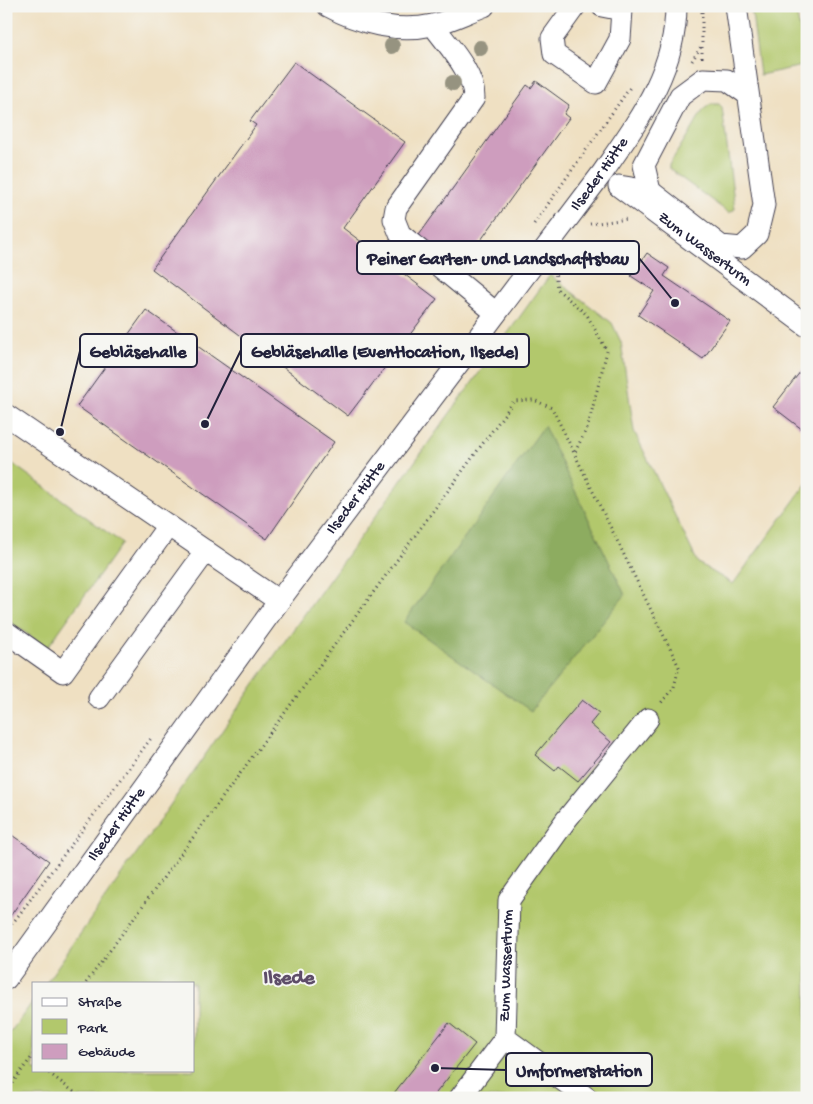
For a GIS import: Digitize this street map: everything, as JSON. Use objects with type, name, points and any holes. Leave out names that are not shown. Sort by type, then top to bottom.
[{"type":"street","points":[[328,6],[348,17],[380,26],[432,25],[484,6]]},
{"type":"street","points":[[575,6],[552,38],[554,54],[596,83],[620,39],[622,10],[602,6]]},
{"type":"street","name":"Ilseder Hütte","points":[[6,979],[279,601],[603,172],[646,109],[662,78],[672,43],[676,6]]},
{"type":"street","points":[[619,186],[650,191],[721,246],[742,248],[757,234],[764,205],[736,6]]},
{"type":"street","points":[[432,25],[470,78],[474,88],[474,98],[396,208],[394,219],[400,234],[496,313]]},
{"type":"street","points":[[672,43],[680,96]]},
{"type":"street","points":[[650,191],[644,165],[680,96],[703,79],[727,80],[747,94]]},
{"type":"street","name":"Zum Wasserturm","points":[[603,172],[619,186],[807,326]]},
{"type":"street","points":[[6,415],[279,601]]},
{"type":"street","points":[[6,632],[63,672],[168,526]]},
{"type":"street","points":[[99,698],[206,551]]},
{"type":"street","name":"Zum Wasserturm","points":[[587,1098],[505,1038],[509,900],[566,820],[648,719]]},
{"type":"street","points":[[460,1098],[505,1038]]},
{"type":"path","points":[[702,6],[702,45]]},
{"type":"path","points":[[583,157],[634,81]]},
{"type":"path","points":[[585,232],[591,225]]},
{"type":"path","points":[[554,268],[557,289],[587,315],[607,351],[588,426],[574,455]]},
{"type":"path","points":[[87,982],[514,401],[534,400],[552,408],[679,667],[674,687],[648,719]]},
{"type":"path","points":[[6,1091],[32,1056]]},
{"type":"path","points":[[48,1072],[82,1098]]},
{"type":"green space","points":[[751,6],[795,6],[807,65],[760,75]]},
{"type":"green space","points":[[711,104],[719,104],[722,107],[735,209],[729,213],[669,169],[669,165],[704,109]]},
{"type":"green space","points":[[550,275],[612,323],[621,342],[634,431],[698,563],[733,584],[807,483],[807,1098],[6,1098],[6,1038],[32,1003],[32,1072],[195,1072],[195,982],[47,982],[277,652]]},
{"type":"green space","points":[[544,426],[625,595],[531,711],[404,622]]},
{"type":"green space","points":[[6,459],[122,543],[47,648],[6,619]]},
{"type":"building","points":[[294,62],[405,142],[343,228],[437,299],[348,416],[152,269],[256,125],[250,121]]},
{"type":"building","points":[[536,81],[569,105],[564,114],[569,118],[460,269],[417,238],[527,85],[531,88]]},
{"type":"building","points":[[647,253],[669,268],[664,276],[730,321],[703,359],[638,315],[654,291],[631,276]]},
{"type":"building","points":[[146,310],[334,442],[267,539],[77,406]]},
{"type":"building","points":[[804,367],[807,369],[807,433],[773,407]]},
{"type":"building","points":[[582,700],[599,713],[590,724],[611,742],[578,781],[559,766],[555,771],[535,755]]},
{"type":"building","points":[[6,831],[49,861],[6,922]]},
{"type":"building","points":[[449,1023],[475,1044],[432,1098],[401,1098],[394,1093]]},
{"type":"place","name":"Peiner Garten- und Landschaftsbau","points":[[675,303]]},
{"type":"place","name":"Gebläsehalle (Eventlocation, Ilsede)","points":[[205,424]]},
{"type":"place","name":"Gebläsehalle","points":[[60,432]]},
{"type":"place","name":"Umformerstation","points":[[435,1068]]},
{"type":"district","name":"Ilsede","points":[[289,979]]}]
